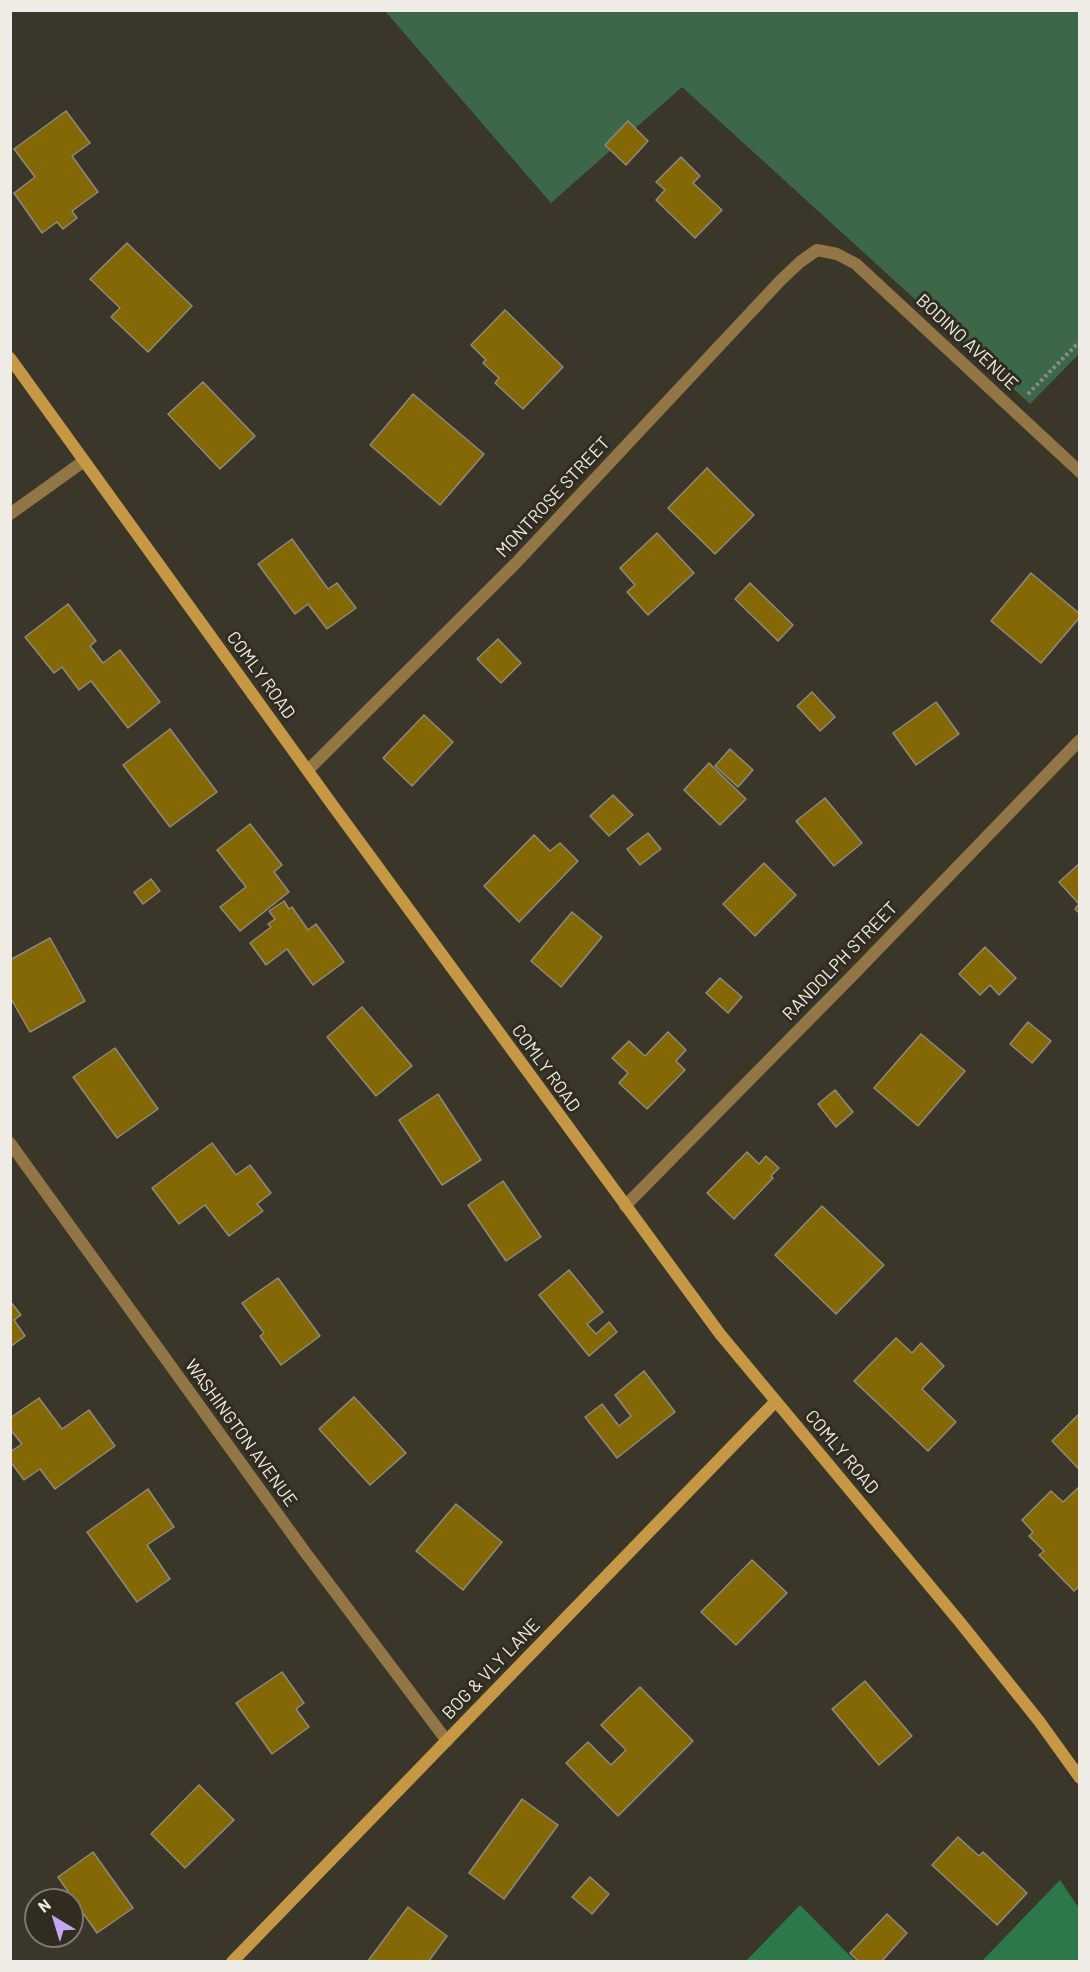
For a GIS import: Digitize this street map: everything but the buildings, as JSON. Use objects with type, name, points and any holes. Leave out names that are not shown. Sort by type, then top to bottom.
[{"type":"main road","name":"COMLY ROAD","points":[[10,358],[720,1334],[959,1621],[1039,1721],[1080,1778]]},
{"type":"main road","name":"BOG & VLY LANE","points":[[232,1962],[776,1401]]},
{"type":"street","name":"MONTROSE STREET","points":[[308,770],[516,563],[780,281],[817,250],[823,251]]},
{"type":"street","name":"BODINO AVENUE","points":[[823,251],[837,254],[856,264],[1080,471]]},
{"type":"street","points":[[10,514],[84,461]]},
{"type":"street","name":"RANDOLPH STREET","points":[[625,1206],[1080,740]]},
{"type":"street","name":"WASHINGTON AVENUE","points":[[10,1143],[305,1552],[447,1741]]},
{"type":"path","points":[[1013,410],[1080,341]]},
{"type":"green space","points":[[385,11],[1079,11],[1079,354],[1030,404],[682,87],[551,203]]},
{"type":"green space","points":[[1060,1880],[1079,1908],[1079,1961],[982,1961]]},
{"type":"green space","points":[[800,1905],[855,1961],[746,1961]]}]
